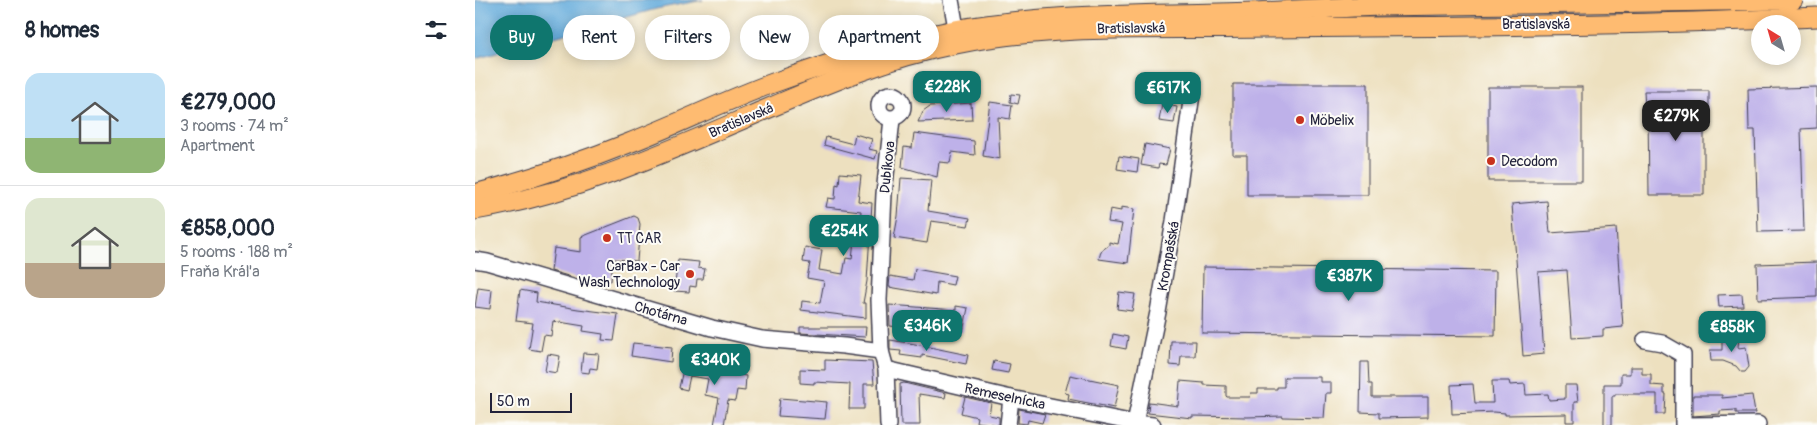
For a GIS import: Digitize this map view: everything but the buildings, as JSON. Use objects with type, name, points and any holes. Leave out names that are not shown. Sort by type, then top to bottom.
[{"type":"main road","name":"Bratislavská","points":[[475,210],[529,199],[612,172],[677,147],[853,72],[957,37],[1034,19],[1382,6],[1793,0]]},
{"type":"main road","points":[[1607,3],[1607,24]]},
{"type":"main road","points":[[1382,6],[1383,26]]},
{"type":"main road","name":"Bratislavská","points":[[475,194],[551,172],[629,144],[779,81],[888,46],[957,37],[1086,29],[1719,22],[1805,12]]},
{"type":"street","points":[[951,0],[957,37]]},
{"type":"street","name":"Krompašská","points":[[1135,423],[1158,312],[1174,220],[1193,87]]},
{"type":"street","name":"Dubíkova","points":[[888,425],[886,369],[881,351],[879,300],[884,194],[892,119]]},
{"type":"street","points":[[612,172],[610,167],[616,157],[629,144]]},
{"type":"street","name":"Chotárna","points":[[475,260],[712,328],[762,339],[881,351]]},
{"type":"street","points":[[1645,340],[1662,343],[1683,355],[1683,425]]},
{"type":"street","name":"Remeselnícka","points":[[886,369],[1011,398],[1153,425]]},
{"type":"street","points":[[1008,425],[1011,398]]},
{"type":"street","points":[[1689,425],[1758,424]]},
{"type":"water","points":[[475,0],[703,0],[634,15],[563,15],[563,35],[553,37],[553,15],[490,15],[490,55],[475,59]]},
{"type":"place","name":"Möbelix","points":[[1300,120]]},
{"type":"place","name":"Decodom","points":[[1491,161]]},
{"type":"place","name":"TT CAR","points":[[607,238]]},
{"type":"place","name":"CarBax - Car Wash Technology","points":[[690,274]]}]
